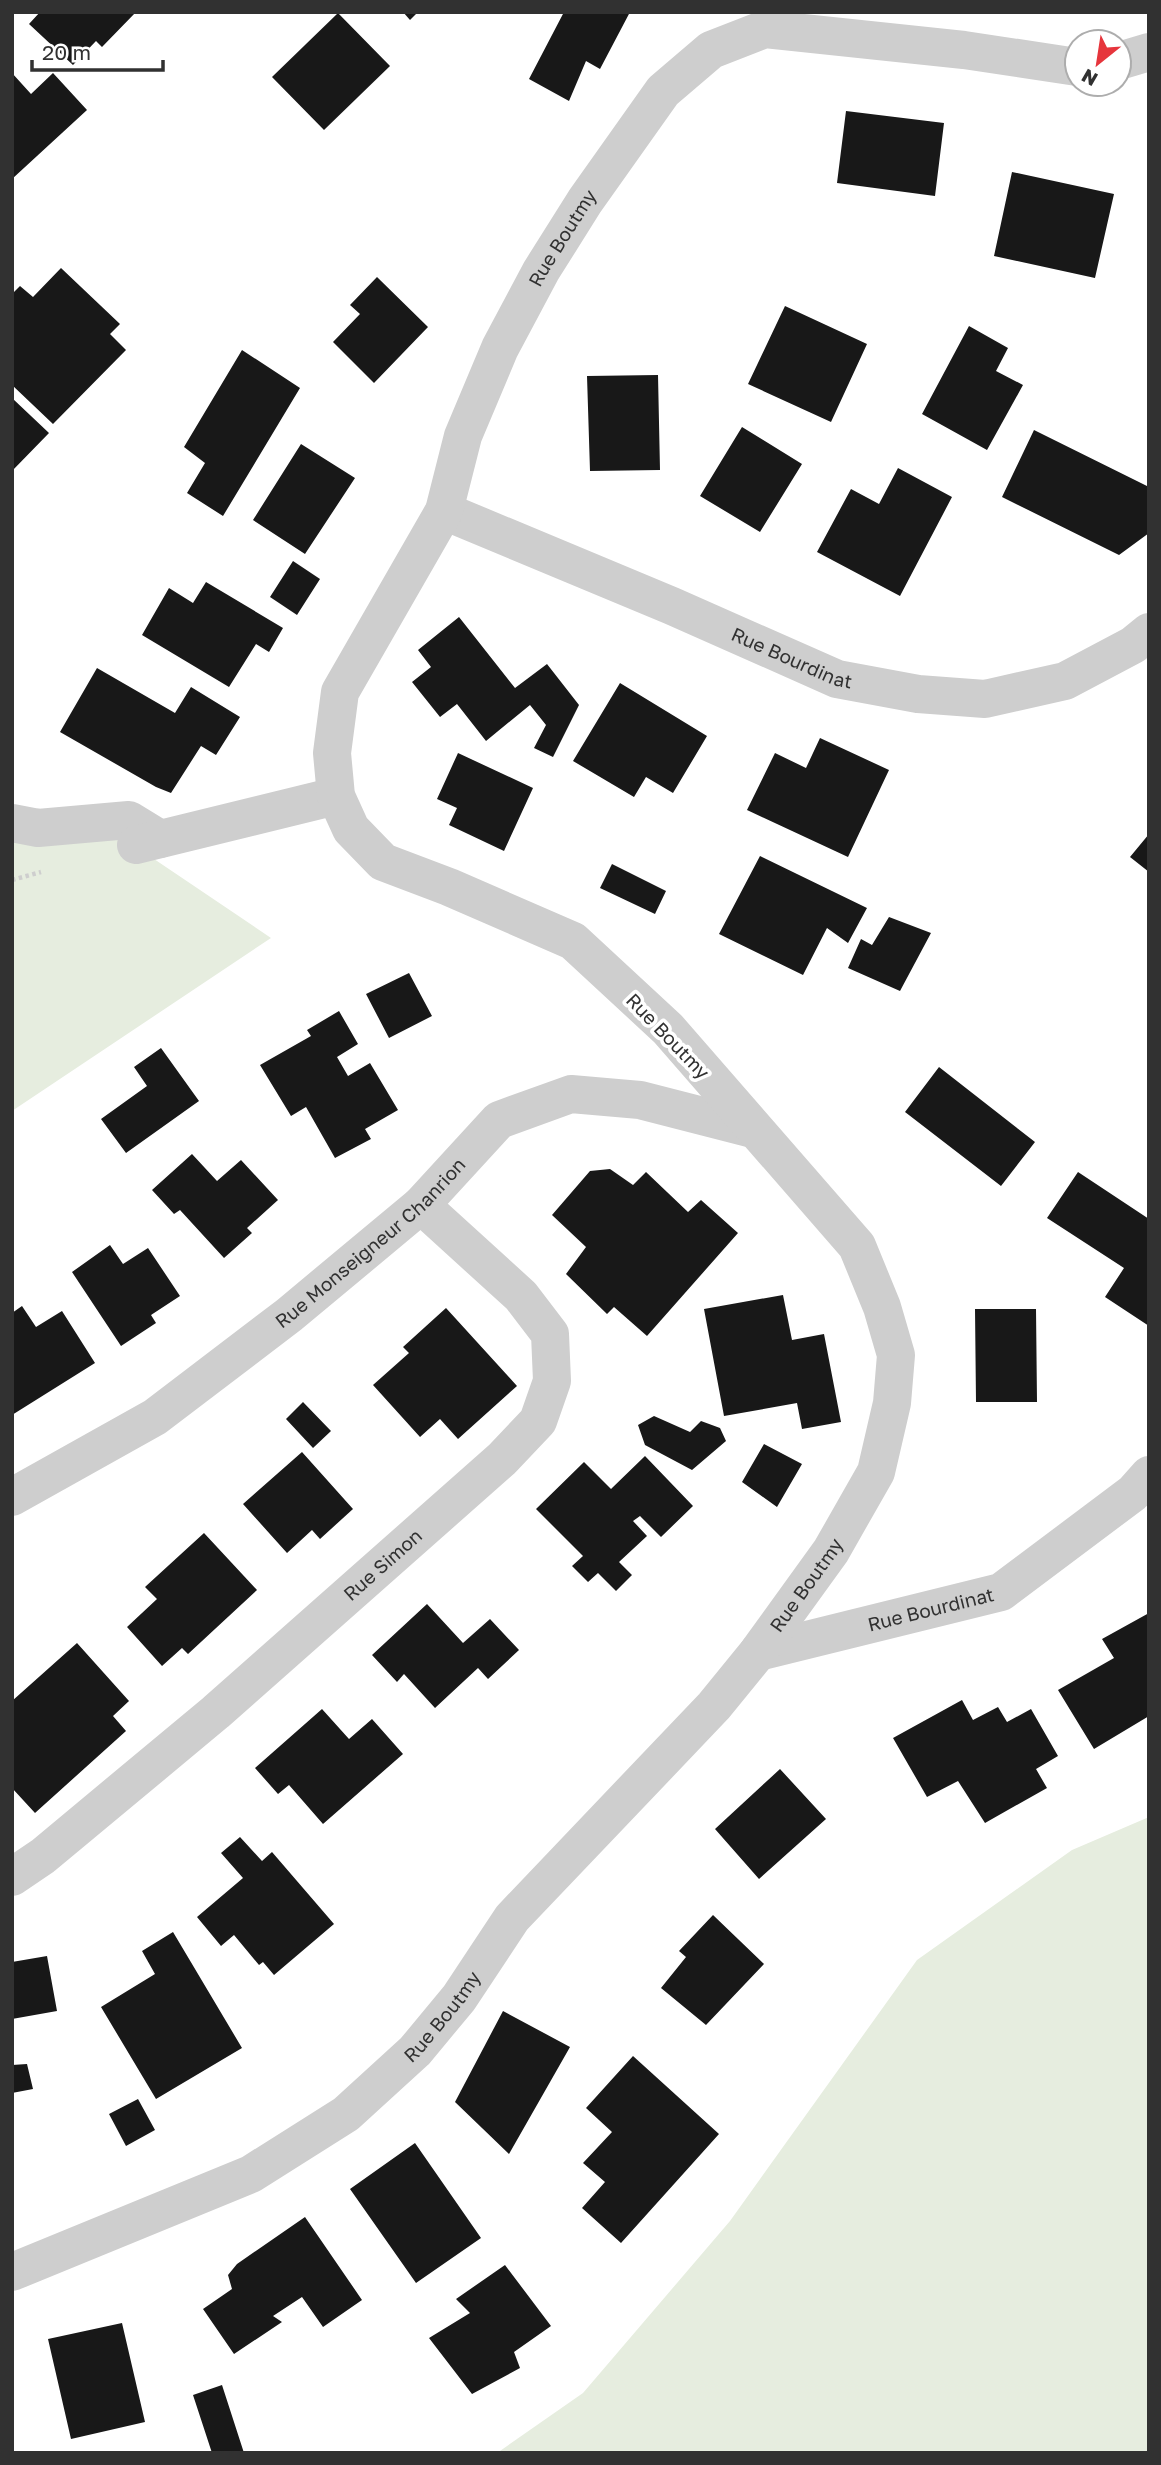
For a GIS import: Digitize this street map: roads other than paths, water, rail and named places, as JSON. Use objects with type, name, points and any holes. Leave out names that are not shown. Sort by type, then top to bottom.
[{"type":"street","name":"Rue Boutmy","points":[[12,2272],[251,2174],[346,2114],[415,2051],[459,1998],[512,1918],[714,1706],[758,1652],[831,1551],[876,1472],[892,1403],[895,1355],[882,1307],[857,1246],[668,1029],[573,941],[449,887],[383,862],[351,829],[336,796],[332,753],[340,692],[444,511],[463,436],[500,348],[541,271],[584,201],[663,91],[711,50],[765,29],[964,50],[1063,65]]},
{"type":"street","name":"Rue Bourdinat","points":[[444,511],[672,606],[837,679],[918,694],[985,699],[1065,681],[1133,645],[1149,632]]},
{"type":"street","points":[[12,823],[38,828],[129,820],[148,842],[336,796]]},
{"type":"street","name":"Rue Monseigneur Chanrion","points":[[12,1497],[155,1417],[289,1315],[421,1205],[499,1120],[571,1094],[640,1100],[753,1129]]},
{"type":"street","name":"Rue Simon","points":[[12,1877],[43,1856],[216,1712],[502,1459],[538,1421],[552,1381],[550,1334],[521,1296],[421,1205]]},
{"type":"street","name":"Rue Bourdinat","points":[[758,1652],[1001,1592],[1133,1493],[1149,1475]]}]
